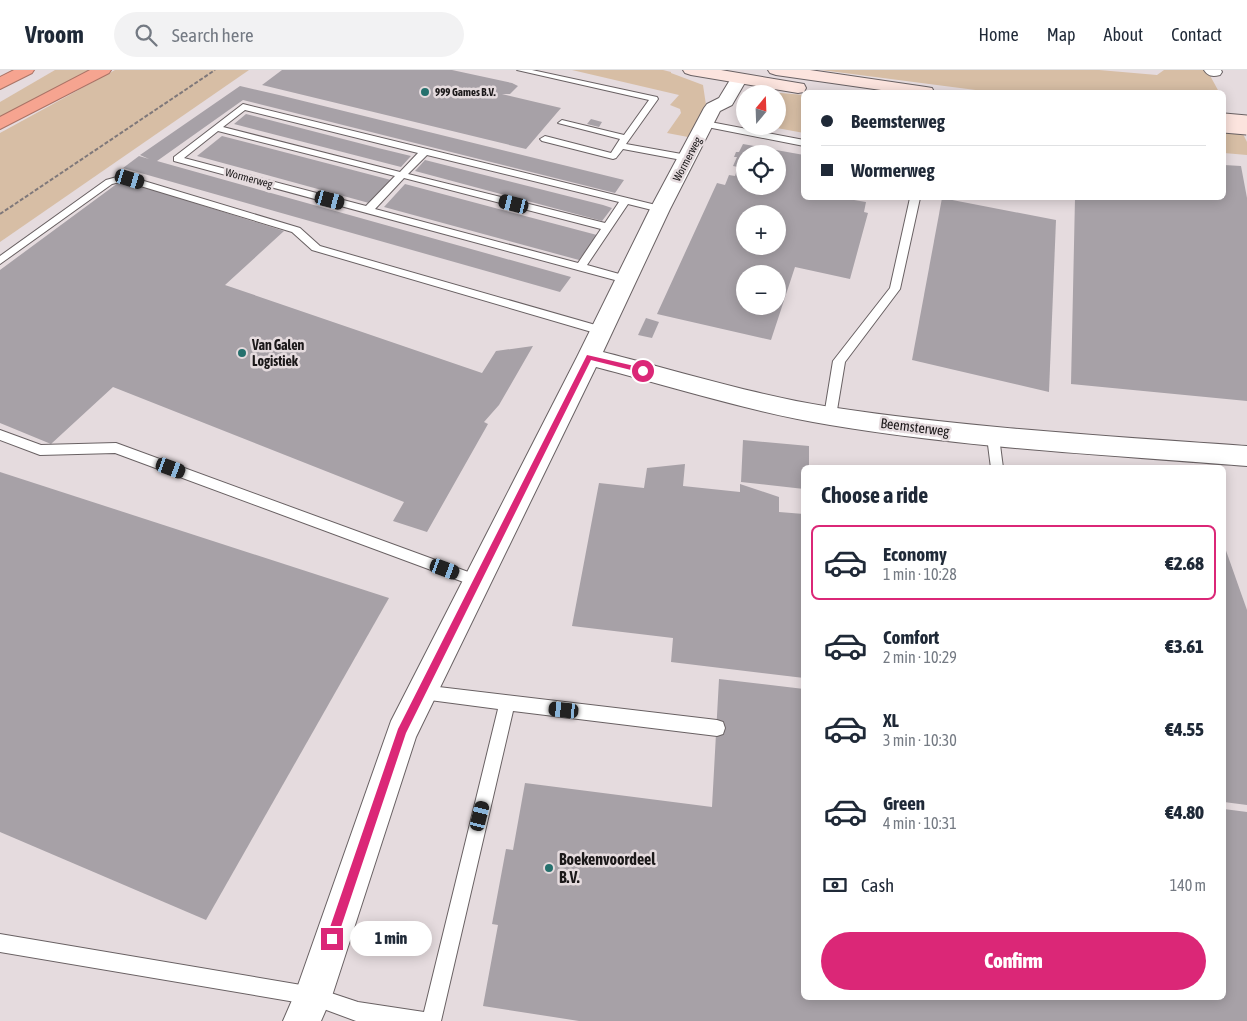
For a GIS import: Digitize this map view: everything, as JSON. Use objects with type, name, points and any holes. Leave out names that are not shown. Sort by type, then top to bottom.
[{"type":"highway","points":[[0,84],[26,70]]},
{"type":"highway","points":[[0,124],[103,70]]},
{"type":"main road","points":[[691,70],[742,74],[826,90]]},
{"type":"main road","points":[[776,70],[912,90]]},
{"type":"main road","points":[[1226,123],[1247,125]]},
{"type":"street","name":"Wormerweg","points":[[302,1021],[402,732],[590,357],[660,209],[709,116],[712,98],[723,73]]},
{"type":"street","name":"Wormerweg","points":[[709,116],[726,101],[742,74]]},
{"type":"street","name":"Beemsterweg","points":[[590,357],[784,407],[830,416],[993,437],[1247,456]]},
{"type":"lane","points":[[521,70],[654,99],[613,156],[545,139]]},
{"type":"lane","name":"Wormerweg","points":[[626,279],[177,159],[243,107],[660,209]]},
{"type":"lane","points":[[709,116],[801,143]]},
{"type":"lane","points":[[562,123],[626,138]]},
{"type":"lane","points":[[216,128],[607,227]]},
{"type":"lane","points":[[620,146],[687,158]]},
{"type":"lane","points":[[368,210],[424,152]]},
{"type":"lane","points":[[0,261],[109,182],[124,178],[296,230],[316,248],[602,331]]},
{"type":"lane","points":[[830,416],[839,361],[896,289],[915,200]]},
{"type":"lane","points":[[581,267],[625,201]]},
{"type":"lane","points":[[0,435],[40,450],[116,448],[477,581]]},
{"type":"lane","points":[[993,437],[997,465]]},
{"type":"lane","points":[[422,692],[507,704],[716,728]]},
{"type":"lane","points":[[431,1021],[507,704]]},
{"type":"lane","points":[[0,943],[312,996],[358,1012],[422,1021]]},
{"type":"path","points":[[0,214],[215,70]]},
{"type":"shaded area","points":[[55,70],[89,70],[0,117],[0,102]]},
{"type":"shaded area","points":[[115,70],[249,70],[0,242],[0,133]]},
{"type":"shaded area","points":[[572,70],[663,70],[671,72],[703,85],[706,105],[688,137],[667,133],[681,113],[680,109],[670,105],[679,95]]},
{"type":"shaded area","points":[[821,70],[1099,70],[1157,75],[1164,70],[1207,70],[1218,90],[976,90]]},
{"type":"shaded area","points":[[786,93],[801,95],[801,132],[786,130]]},
{"type":"shaded area","points":[[1226,131],[1242,132],[1247,142],[1247,155],[1226,153]]},
{"type":"building","points":[[282,70],[452,70],[512,83],[518,86],[510,94],[502,94],[561,108],[526,149],[262,85]]},
{"type":"building","points":[[240,86],[624,180],[615,193],[243,100],[157,161],[571,277],[560,292],[123,168],[139,156],[149,159],[140,155]]},
{"type":"building","points":[[246,114],[411,156],[401,167],[234,124]]},
{"type":"building","points":[[591,119],[602,122],[599,127],[587,124]]},
{"type":"building","points":[[222,136],[391,180],[369,203],[197,156]]},
{"type":"building","points":[[786,152],[801,154],[801,200],[854,200],[866,202],[864,212],[868,213],[850,279],[795,267],[786,294],[786,265],[736,265],[736,315],[779,315],[771,340],[657,314],[717,183],[725,185],[729,175],[735,176],[736,173],[736,195],[786,195]]},
{"type":"building","points":[[425,160],[612,208],[602,221],[415,171]]},
{"type":"building","points":[[1226,165],[1241,166],[1247,198],[1247,401],[1071,384],[1075,200],[1226,200]]},
{"type":"building","points":[[122,180],[284,231],[225,285],[482,373],[496,351],[533,346],[499,405],[484,422],[488,424],[427,532],[393,521],[404,502],[113,387],[51,444],[0,423],[0,270]]},
{"type":"building","points":[[405,184],[597,235],[579,260],[384,207]]},
{"type":"building","points":[[942,200],[952,200],[1056,220],[1049,392],[912,360]]},
{"type":"building","points":[[646,318],[659,322],[652,338],[638,335]]},
{"type":"building","points":[[743,440],[809,446],[809,465],[801,465],[801,489],[741,482]]},
{"type":"building","points":[[685,464],[683,486],[740,492],[740,484],[779,497],[779,512],[801,514],[801,678],[671,662],[673,638],[572,626],[599,483],[644,488],[647,468]]},
{"type":"building","points":[[0,472],[389,598],[206,920],[0,832]]},
{"type":"building","points":[[1226,551],[1247,610],[1247,805],[1226,802]]},
{"type":"building","points":[[719,679],[801,689],[801,1000],[1226,1000],[1226,809],[1247,812],[1247,1021],[579,1021],[483,1006],[498,925],[492,924],[506,849],[513,850],[525,783],[712,807]]},
{"type":"place","name":"999 Games B.V.","points":[[425,92]]},
{"type":"place","name":"Van Galen Logistiek","points":[[242,353]]},
{"type":"place","name":"Boekenvoordeel B.V.","points":[[549,868]]},
{"type":"route","points":[[332,939],[402,732],[590,357],[643,371]]}]
